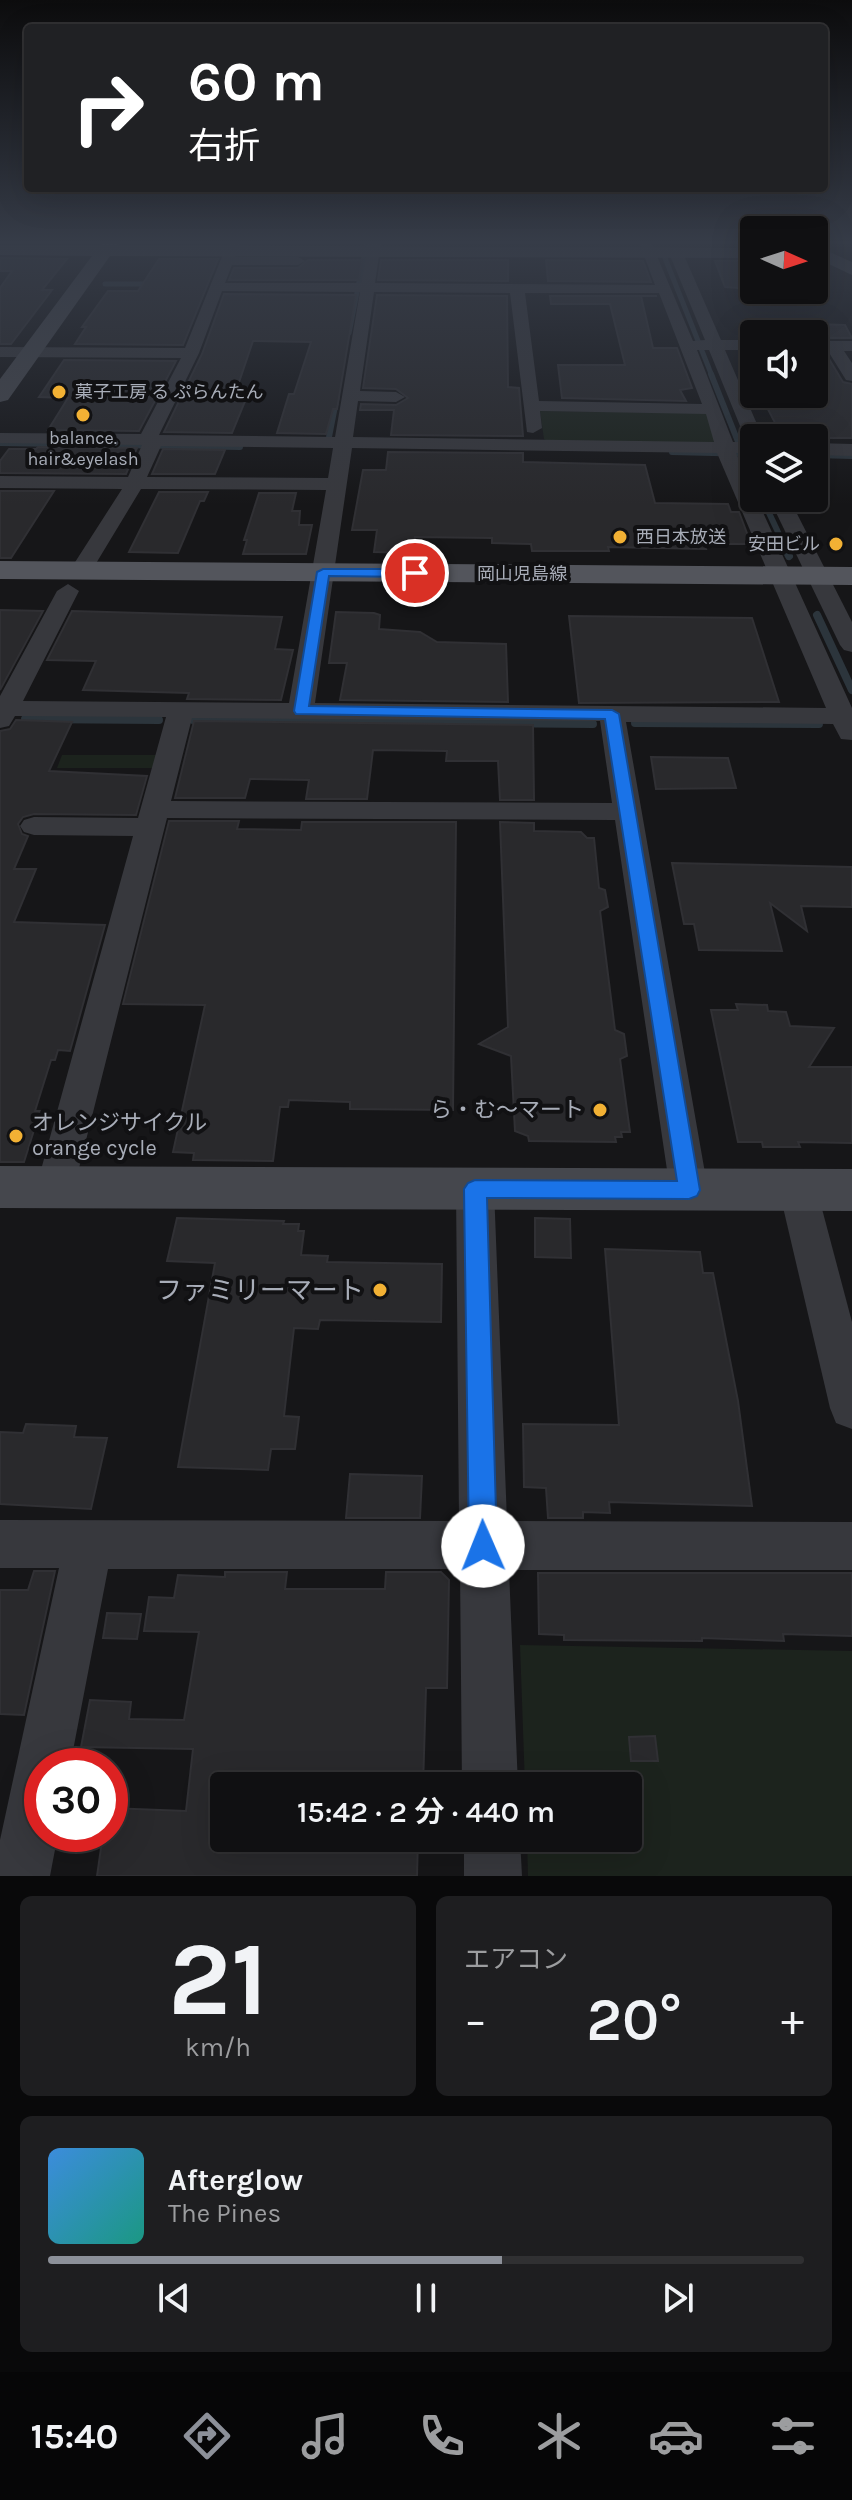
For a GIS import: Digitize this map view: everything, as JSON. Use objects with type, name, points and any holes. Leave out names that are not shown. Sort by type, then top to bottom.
[{"type":"main road","name":"岡山児島線","points":[[0,570],[74,580],[785,586],[832,590],[852,576]]},
{"type":"main road","name":"岡山児島線","points":[[0,590],[74,580]]},
{"type":"street","points":[[0,395],[48,330]]},
{"type":"street","points":[[200,330],[135,483],[74,580],[2,712],[181,709],[612,714],[849,723],[785,586],[761,512]]},
{"type":"street","points":[[301,711],[351,396],[358,330]]},
{"type":"street","points":[[522,330],[536,450]]},
{"type":"street","points":[[691,330],[701,345],[740,449]]},
{"type":"street","points":[[697,330],[713,409],[740,450]]},
{"type":"street","points":[[701,345],[740,345]]},
{"type":"street","points":[[828,346],[852,346]]},
{"type":"street","points":[[833,346],[852,376]]},
{"type":"street","points":[[0,352],[191,353]]},
{"type":"street","points":[[351,396],[396,397]]},
{"type":"street","points":[[531,406],[713,409]]},
{"type":"street","points":[[0,438],[150,444],[740,452]]},
{"type":"street","points":[[828,449],[852,450]]},
{"type":"street","points":[[828,461],[852,462]]},
{"type":"street","points":[[0,482],[336,484]]},
{"type":"street","points":[[787,512],[832,590],[852,645]]},
{"type":"street","points":[[55,1188],[181,709]]},
{"type":"street","points":[[612,714],[689,1190]]},
{"type":"street","points":[[34,826],[154,818],[627,812]]},
{"type":"street","points":[[0,1187],[852,1190]]},
{"type":"street","points":[[475,1189],[490,1772]]},
{"type":"street","points":[[798,1190],[852,1408]]},
{"type":"street","points":[[0,1544],[852,1546]]},
{"type":"street","points":[[47,1748],[88,1545]]},
{"type":"street","points":[[21,1876],[26,1852]]},
{"type":"street","points":[[492,1852],[493,1876]]},
{"type":"shaded area","points":[[540,411],[707,413],[718,443],[550,442],[544,439]]},
{"type":"shaded area","points":[[62,755],[158,755],[154,768],[57,768]]},
{"type":"shaded area","points":[[520,1645],[852,1651],[852,1876],[528,1876],[527,1852],[642,1852],[642,1772],[525,1772]]},
{"type":"building","points":[[0,330],[22,330],[11,344],[0,344]]},
{"type":"building","points":[[84,330],[189,330],[183,345],[75,344]]},
{"type":"building","points":[[211,330],[350,330],[337,409],[333,409],[326,434],[277,433],[289,394],[294,394],[311,342],[253,341],[235,394],[248,394],[232,433],[164,432]]},
{"type":"building","points":[[372,330],[507,330],[508,387],[519,388],[523,436],[391,435],[394,410],[360,410],[361,404],[396,405],[408,398],[396,389],[363,388]]},
{"type":"building","points":[[616,330],[649,330],[653,348],[677,348],[692,388],[680,390],[686,401],[562,398],[558,365],[625,365]]},
{"type":"building","points":[[828,330],[847,330],[852,338],[828,338]]},
{"type":"building","points":[[828,357],[843,382],[852,384],[852,438],[828,438],[828,424],[776,424],[767,408],[828,408]]},
{"type":"building","points":[[64,360],[176,361],[139,431],[48,430],[68,398],[39,397]]},
{"type":"building","points":[[137,448],[126,474],[0,473],[0,461],[9,449]]},
{"type":"building","points":[[163,449],[225,450],[215,474],[152,474]]},
{"type":"building","points":[[388,452],[523,453],[523,462],[645,465],[655,503],[728,504],[731,512],[739,512],[751,544],[704,544],[706,549],[608,547],[609,551],[532,551],[531,544],[492,543],[492,538],[415,537],[413,553],[374,552],[377,530],[352,530],[363,470],[386,470]]},
{"type":"building","points":[[0,491],[54,491],[11,558],[0,558]]},
{"type":"building","points":[[159,492],[208,492],[204,501],[200,501],[178,553],[129,552]]},
{"type":"building","points":[[259,493],[296,493],[292,511],[300,511],[299,525],[312,525],[306,554],[243,554],[247,540],[244,540]]},
{"type":"building","points":[[0,610],[43,611],[0,690]]},
{"type":"building","points":[[72,611],[282,617],[275,649],[293,650],[281,700],[187,699],[189,693],[83,690],[96,661],[47,660]]},
{"type":"building","points":[[336,612],[374,613],[380,615],[379,629],[420,632],[437,642],[506,644],[508,702],[340,700],[347,663],[329,663]]},
{"type":"building","points":[[569,616],[752,618],[779,702],[579,703]]},
{"type":"building","points":[[16,720],[72,722],[49,771],[147,776],[136,815],[34,814],[23,817],[18,824],[22,834],[28,836],[14,869],[36,869],[14,922],[105,925],[70,1051],[58,1050],[55,1060],[51,1060],[35,1111],[40,1111],[24,1162],[0,1162],[0,731],[10,729]]},
{"type":"building","points":[[194,721],[533,725],[534,800],[500,800],[498,761],[446,761],[447,751],[373,750],[367,799],[306,799],[309,780],[250,779],[245,798],[175,798]]},
{"type":"building","points":[[651,757],[728,758],[736,788],[656,789]]},
{"type":"building","points":[[169,821],[239,821],[237,829],[301,830],[302,822],[456,822],[453,1110],[350,1109],[350,1102],[289,1100],[288,1107],[280,1107],[273,1161],[193,1160],[194,1153],[173,1152],[205,1005],[123,1004]]},
{"type":"building","points":[[500,822],[534,823],[534,831],[581,832],[587,838],[594,838],[599,888],[605,890],[608,907],[600,911],[615,1030],[624,1034],[627,1056],[620,1059],[630,1132],[621,1132],[622,1137],[615,1137],[616,1142],[529,1141],[528,1136],[515,1131],[511,1056],[479,1044],[508,1027]]},
{"type":"building","points":[[672,863],[852,867],[852,907],[801,906],[807,931],[770,903],[782,951],[699,950],[694,924],[684,924]]},
{"type":"building","points":[[736,1004],[767,1005],[768,1011],[786,1012],[790,1026],[834,1028],[809,1067],[852,1067],[852,1143],[798,1142],[800,1147],[763,1147],[762,1142],[738,1142],[711,1010],[738,1010]]},
{"type":"building","points":[[177,1218],[299,1224],[298,1231],[304,1231],[301,1255],[328,1256],[327,1262],[442,1264],[441,1322],[320,1320],[318,1329],[294,1328],[284,1416],[299,1417],[295,1449],[271,1449],[268,1470],[178,1467],[215,1263],[167,1261]]},
{"type":"building","points":[[535,1218],[570,1219],[571,1258],[535,1257]]},
{"type":"building","points":[[605,1249],[700,1252],[703,1273],[713,1273],[738,1401],[752,1506],[609,1502],[610,1513],[583,1512],[583,1518],[548,1518],[546,1488],[524,1487],[523,1424],[619,1425]]},
{"type":"building","points":[[26,1424],[76,1426],[74,1437],[107,1438],[91,1509],[0,1504],[0,1432],[23,1433]]},
{"type":"building","points":[[350,1474],[422,1476],[420,1518],[346,1518]]},
{"type":"building","points":[[34,1571],[55,1571],[24,1715],[0,1714],[0,1590],[28,1590]]},
{"type":"building","points":[[225,1572],[287,1572],[285,1589],[385,1589],[386,1572],[441,1572],[449,1580],[447,1688],[426,1688],[423,1772],[210,1772],[210,1852],[418,1852],[417,1876],[97,1876],[100,1852],[128,1852],[128,1809],[186,1811],[193,1749],[81,1747],[90,1700],[131,1702],[129,1719],[184,1720],[199,1632],[144,1631],[149,1597],[174,1598],[178,1575],[225,1577]]},
{"type":"building","points":[[538,1573],[852,1573],[852,1636],[783,1634],[784,1641],[702,1638],[702,1641],[564,1640],[564,1635],[539,1634]]},
{"type":"building","points":[[107,1613],[141,1614],[137,1639],[103,1638]]},
{"type":"building","points":[[655,1736],[658,1761],[631,1761],[629,1737]]},
{"type":"waterway","points":[[693,330],[712,376]]},
{"type":"waterway","points":[[711,374],[740,447]]},
{"type":"waterway","points":[[329,437],[337,396]]},
{"type":"waterway","points":[[0,443],[240,447]]},
{"type":"waterway","points":[[672,452],[740,454]]},
{"type":"waterway","points":[[828,455],[852,456]]},
{"type":"waterway","points":[[769,512],[785,547]]},
{"type":"waterway","points":[[784,545],[789,556]]},
{"type":"waterway","points":[[817,615],[852,690]]},
{"type":"waterway","points":[[25,719],[159,720]]},
{"type":"waterway","points":[[193,720],[593,724]]},
{"type":"waterway","points":[[635,723],[819,724]]},
{"type":"place","name":"菓子工房 る ぷらんたん","points":[[59,392]]},
{"type":"place","name":"balance. hair&eyelash","points":[[83,415]]},
{"type":"place","name":"西日本放送","points":[[620,537]]},
{"type":"place","name":"安田ビル","points":[[836,544]]},
{"type":"place","name":"ら・む～マート","points":[[600,1110]]},
{"type":"place","name":"オレンジサイクル orange cycle","points":[[16,1136]]},
{"type":"place","name":"ファミリーマート","points":[[380,1290]]},
{"type":"route","points":[[415,573],[323,572],[301,711],[612,714],[689,1190],[475,1189],[483,1546]]}]
